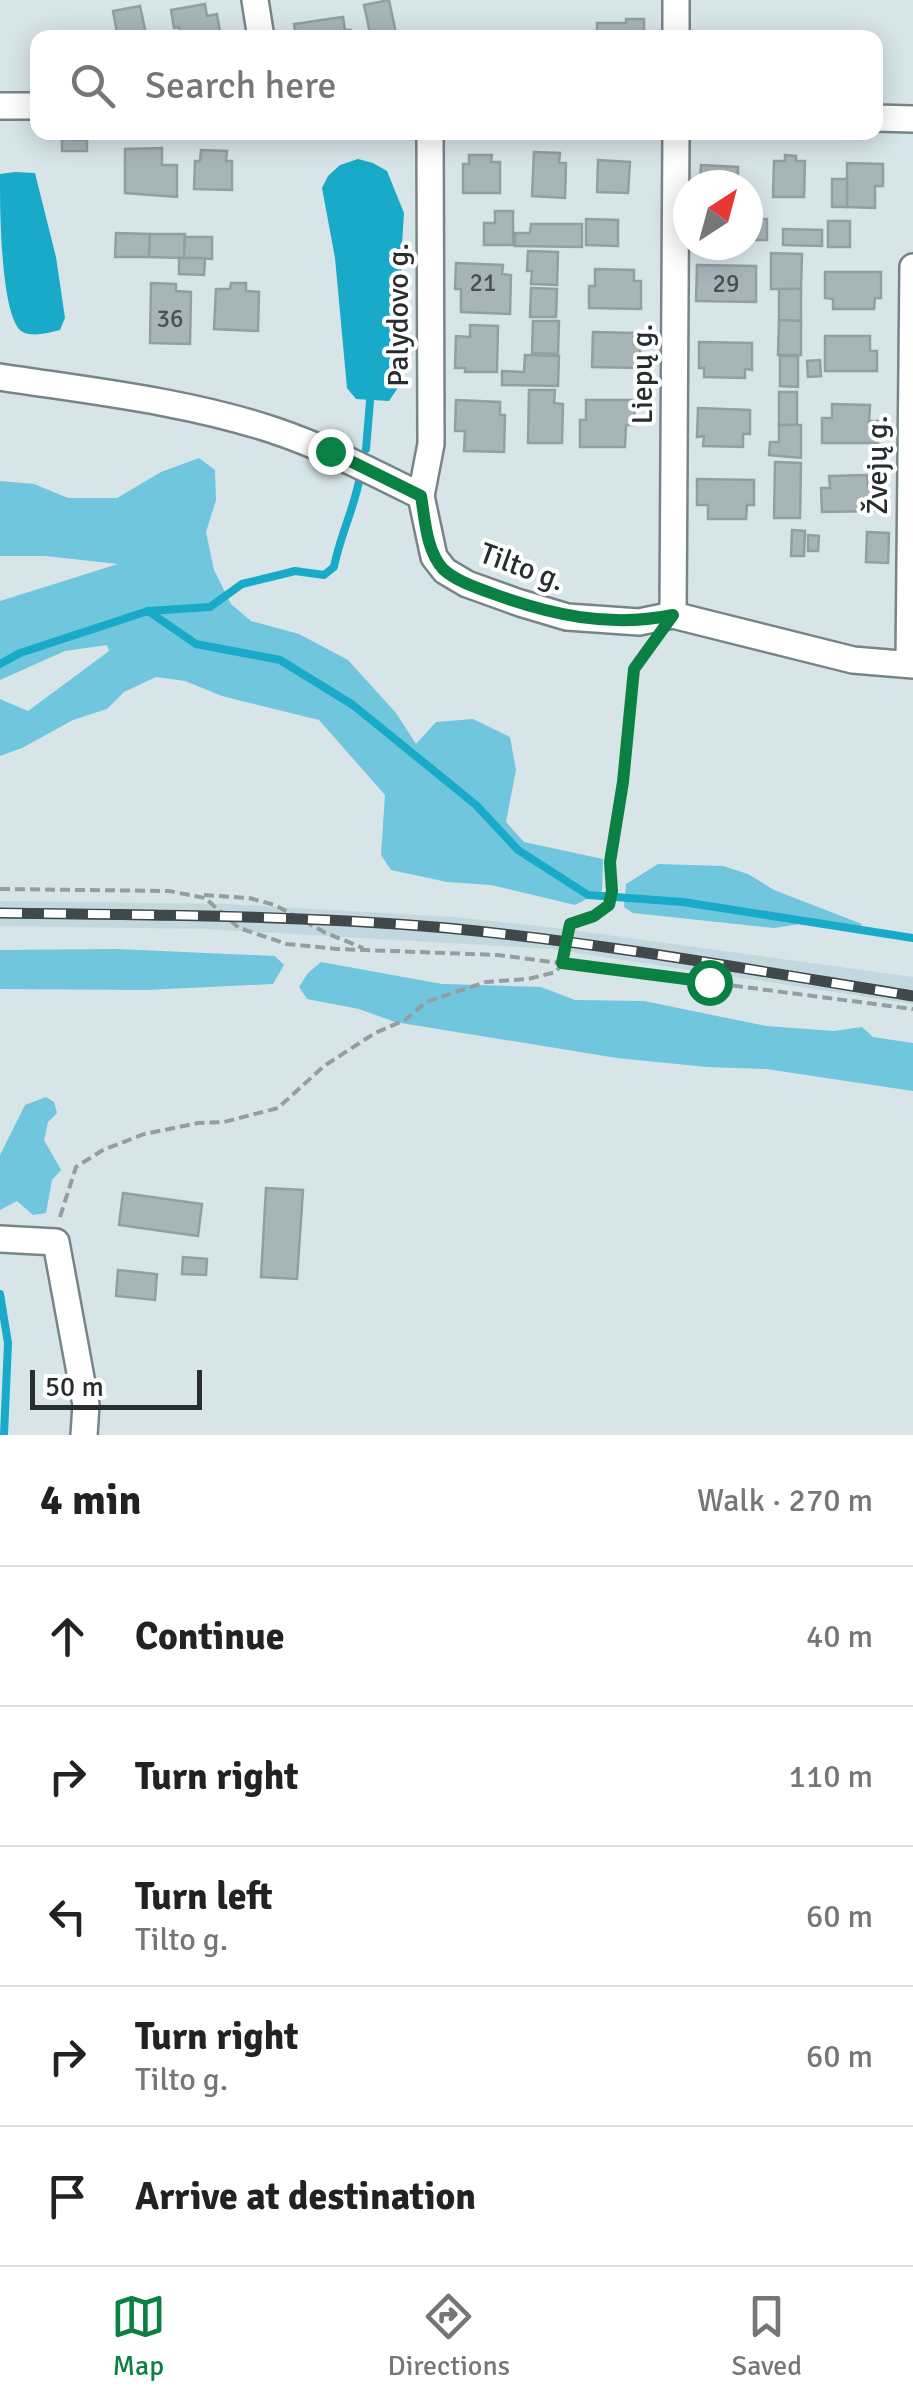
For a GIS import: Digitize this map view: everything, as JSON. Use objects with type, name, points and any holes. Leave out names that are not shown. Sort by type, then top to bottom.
[{"type":"street","points":[[254,0],[260,30]]},
{"type":"street","points":[[676,0],[676,30]]},
{"type":"street","points":[[0,106],[30,106]]},
{"type":"street","points":[[883,118],[913,119]]},
{"type":"street","name":"Palydovo g.","points":[[421,496],[431,444],[430,140]]},
{"type":"street","name":"Liepų g.","points":[[673,615],[676,140]]},
{"type":"street","name":"Žvejų g.","points":[[911,664],[913,267]]},
{"type":"street","points":[[0,377],[190,408],[272,430],[330,451],[421,496]]},
{"type":"street","name":"Tilto g.","points":[[421,496],[434,557],[446,571],[467,584],[567,617],[639,622],[673,615],[853,660],[911,664]]},
{"type":"street","points":[[0,1239],[56,1242],[86,1405],[84,1435]]},
{"type":"path","points":[[56,1242],[76,1167],[103,1150],[144,1134],[224,1122],[278,1108],[324,1066],[374,1033],[405,1020],[426,1002],[486,982],[556,972],[562,963],[570,924],[594,916],[609,905],[610,862],[623,782],[634,669],[673,615]]},
{"type":"path","points":[[0,889],[100,889],[249,898],[275,904],[326,933],[364,948]]},
{"type":"path","points":[[189,894],[205,898],[239,928],[287,944],[498,955],[913,1009]]},
{"type":"shaded area","points":[[358,159],[387,171],[404,213],[401,261],[406,340],[401,383],[389,401],[356,399],[347,388],[335,258],[322,188],[340,165]]},
{"type":"shaded area","points":[[35,173],[56,257],[65,318],[60,330],[35,335],[21,331],[9,303],[0,174]]},
{"type":"shaded area","points":[[199,458],[215,470],[216,500],[206,532],[214,570],[231,604],[251,621],[299,634],[348,660],[396,713],[416,744],[436,722],[473,719],[510,737],[516,770],[506,822],[524,842],[603,859],[602,891],[575,905],[491,885],[447,882],[391,870],[381,855],[385,795],[319,720],[222,696],[185,681],[156,677],[124,692],[107,709],[73,720],[0,756],[0,699],[28,711],[109,651],[107,645],[65,651],[0,680],[0,601],[118,564],[45,556],[0,556],[0,481],[34,484],[68,498],[117,498],[161,472]]},
{"type":"shaded area","points":[[658,864],[723,866],[862,924],[858,930],[806,923],[774,928],[633,913],[624,907],[626,884]]},
{"type":"shaded area","points":[[0,901],[227,904],[453,917],[556,928],[913,977],[913,1004],[552,949],[205,929],[0,926]]},
{"type":"shaded area","points":[[117,949],[275,956],[284,965],[273,984],[146,990],[0,989],[0,950]]},
{"type":"shaded area","points":[[321,962],[442,984],[541,987],[575,1000],[644,1001],[766,1026],[834,1031],[862,1027],[873,1037],[913,1043],[913,1091],[766,1069],[617,1058],[395,1022],[359,1009],[307,999],[299,987]]},
{"type":"shaded area","points":[[46,1097],[54,1102],[57,1113],[48,1122],[44,1140],[61,1170],[52,1180],[46,1213],[33,1215],[17,1201],[0,1210],[0,1155],[25,1105]]},
{"type":"building","points":[[389,0],[395,30],[369,30],[364,5]]},
{"type":"building","points":[[205,4],[207,16],[217,14],[220,30],[174,28],[171,10]]},
{"type":"building","points":[[140,6],[145,30],[117,30],[113,11]]},
{"type":"building","points":[[343,17],[345,30],[295,30],[294,24]]},
{"type":"building","points":[[626,19],[644,19],[644,30],[597,30],[597,23],[626,23]]},
{"type":"building","points":[[62,140],[87,140],[87,151],[62,151]]},
{"type":"building","points":[[162,148],[162,165],[177,165],[177,197],[125,193],[125,149]]},
{"type":"building","points":[[201,150],[227,151],[226,161],[232,161],[232,190],[194,189],[195,161],[200,161]]},
{"type":"building","points":[[534,152],[560,153],[559,163],[566,163],[565,198],[532,196]]},
{"type":"building","points":[[469,155],[492,155],[491,162],[500,162],[500,193],[463,193],[463,164],[469,164]]},
{"type":"building","points":[[785,155],[805,161],[804,197],[773,197],[774,161],[785,161]]},
{"type":"building","points":[[598,160],[630,162],[628,193],[597,192]]},
{"type":"building","points":[[847,163],[883,164],[883,186],[875,186],[875,208],[847,207]]},
{"type":"building","points":[[701,165],[738,167],[738,170],[701,170]]},
{"type":"building","points":[[832,179],[847,179],[847,207],[832,207]]},
{"type":"building","points":[[495,211],[513,211],[513,245],[484,245],[484,223],[495,223]]},
{"type":"building","points":[[586,219],[618,220],[618,246],[586,245]]},
{"type":"building","points":[[763,219],[767,219],[767,240],[763,240]]},
{"type":"building","points":[[828,221],[850,221],[850,247],[828,247]]},
{"type":"building","points":[[531,224],[582,224],[582,247],[515,246],[515,233],[530,233]]},
{"type":"building","points":[[783,229],[822,230],[822,246],[783,245]]},
{"type":"building","points":[[116,233],[150,234],[149,257],[115,257]]},
{"type":"building","points":[[150,234],[185,234],[184,258],[149,257]]},
{"type":"building","points":[[185,237],[212,237],[212,259],[184,258]]},
{"type":"building","points":[[528,251],[558,252],[557,285],[531,284]]},
{"type":"building","points":[[771,253],[802,254],[801,289],[771,289]]},
{"type":"building","points":[[179,258],[205,258],[204,275],[179,274]]},
{"type":"building","points":[[456,263],[503,265],[502,274],[511,275],[510,314],[461,312],[461,289],[455,289]]},
{"type":"building","points":[[697,265],[756,266],[756,302],[696,301]]},
{"type":"building","points":[[595,269],[634,270],[634,281],[641,281],[641,309],[589,308],[589,286],[595,286]]},
{"type":"building","points":[[825,272],[881,272],[881,298],[875,298],[874,309],[833,309],[833,299],[825,298]]},
{"type":"building","points":[[151,283],[176,284],[176,291],[191,292],[190,344],[150,343]]},
{"type":"building","points":[[231,283],[246,283],[246,291],[259,292],[258,331],[214,329],[216,289],[230,289]]},
{"type":"building","points":[[531,288],[557,289],[556,317],[530,317]]},
{"type":"building","points":[[779,289],[801,289],[801,321],[779,320]]},
{"type":"building","points":[[779,320],[801,321],[801,355],[778,355]]},
{"type":"building","points":[[533,321],[559,321],[558,354],[532,353]]},
{"type":"building","points":[[470,325],[498,326],[497,372],[465,372],[465,368],[455,368],[456,336],[470,337]]},
{"type":"building","points":[[593,332],[634,333],[634,345],[640,346],[640,368],[592,367]]},
{"type":"building","points":[[825,336],[870,336],[870,351],[877,351],[877,371],[825,371]]},
{"type":"building","points":[[699,342],[752,343],[752,370],[745,369],[745,378],[704,377],[704,368],[699,368]]},
{"type":"building","points":[[525,355],[559,356],[558,386],[502,385],[502,371],[524,372]]},
{"type":"building","points":[[780,356],[798,356],[798,387],[780,386]]},
{"type":"building","points":[[820,360],[821,376],[808,377],[807,361]]},
{"type":"building","points":[[529,390],[555,390],[554,403],[563,404],[562,443],[528,443]]},
{"type":"building","points":[[779,392],[797,392],[797,425],[779,425]]},
{"type":"building","points":[[456,400],[500,402],[500,415],[505,415],[504,452],[464,451],[465,431],[455,431]]},
{"type":"building","points":[[586,400],[635,400],[634,425],[626,425],[625,447],[580,447],[580,420],[586,420]]},
{"type":"building","points":[[832,404],[870,405],[869,421],[879,421],[878,443],[822,443],[822,418],[832,418]]},
{"type":"building","points":[[698,408],[750,410],[750,434],[743,434],[743,447],[703,446],[704,436],[697,437]]},
{"type":"building","points":[[779,425],[801,425],[801,458],[769,455],[770,442],[779,442]]},
{"type":"building","points":[[775,462],[801,463],[800,518],[774,518]]},
{"type":"building","points":[[867,475],[868,488],[876,488],[877,511],[822,512],[821,488],[830,488],[829,476]]},
{"type":"building","points":[[697,479],[754,480],[754,505],[747,505],[746,519],[708,519],[708,505],[697,505]]},
{"type":"building","points":[[792,530],[805,531],[804,556],[791,556]]},
{"type":"building","points":[[867,532],[889,533],[888,563],[866,562]]},
{"type":"building","points":[[808,535],[819,536],[818,551],[808,551]]},
{"type":"building","points":[[266,1188],[303,1190],[297,1279],[261,1277]]},
{"type":"building","points":[[123,1193],[202,1204],[198,1236],[119,1225]]},
{"type":"building","points":[[183,1257],[207,1259],[206,1275],[182,1274]]},
{"type":"building","points":[[118,1270],[157,1274],[155,1300],[116,1296]]},
{"type":"waterway","points":[[366,449],[370,401]]},
{"type":"waterway","points":[[0,664],[20,653],[148,611],[210,607],[242,584],[295,571],[324,575],[334,567],[360,476]]},
{"type":"waterway","points":[[148,611],[196,644],[280,660],[353,705],[476,805],[518,850],[588,895],[683,902],[913,938]]},
{"type":"waterway","points":[[0,1294],[8,1343],[4,1435]]},
{"type":"railway","points":[[0,913],[280,918],[447,928],[623,950],[913,996]]},
{"type":"route","points":[[330,451],[421,496],[434,557],[446,571],[467,584],[567,617],[639,622],[673,615],[634,669],[623,782],[610,862],[609,905],[594,916],[570,924],[562,963],[709,982]]}]
